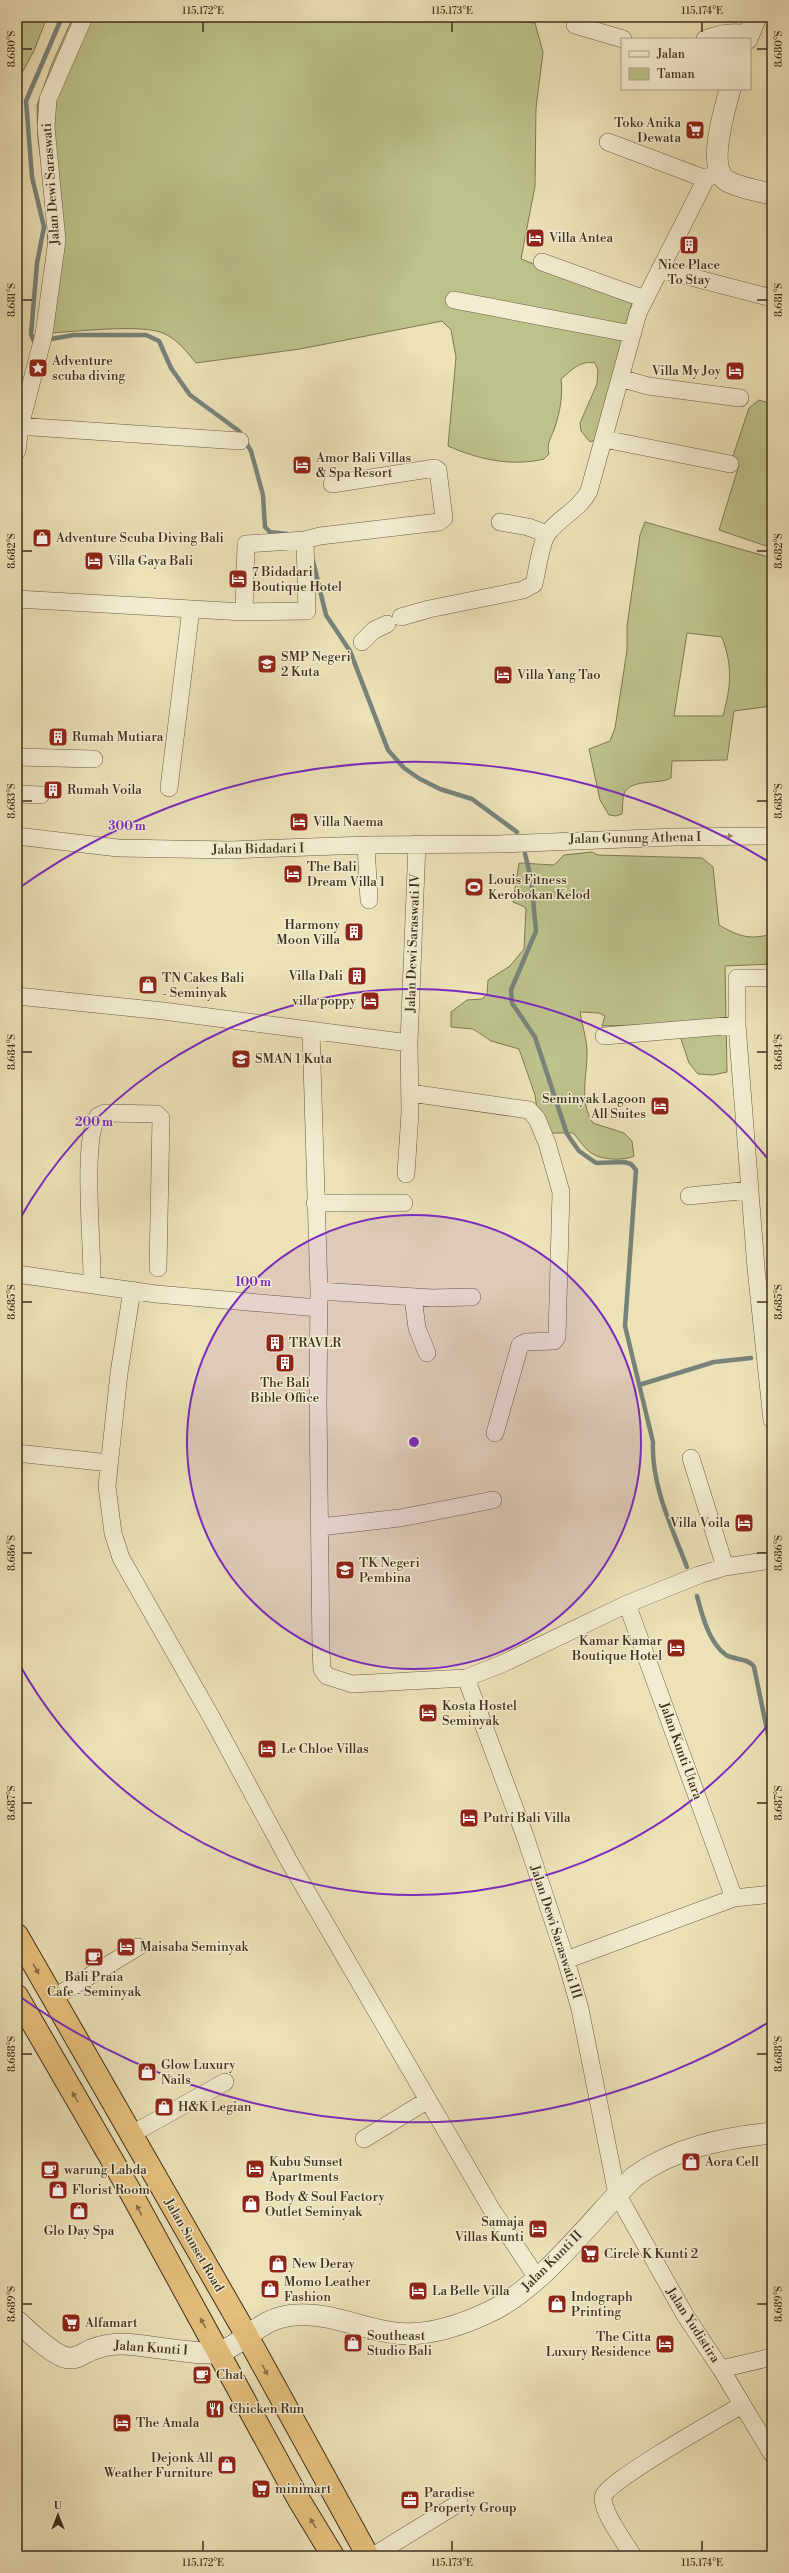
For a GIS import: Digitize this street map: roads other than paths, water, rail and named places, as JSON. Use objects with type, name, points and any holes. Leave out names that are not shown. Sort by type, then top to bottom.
[{"type":"highway","name":"Jalan Sunset Road","points":[[17,1935],[247,2336],[368,2556]]},
{"type":"highway","points":[[17,1996],[130,2191],[299,2500],[333,2556]]},
{"type":"street","name":"Jalan Dewi Saraswati","points":[[17,451],[18,426],[42,340],[57,240],[46,127],[48,99],[84,17]]},
{"type":"street","points":[[575,25],[621,38]]},
{"type":"street","points":[[708,38],[722,33],[751,30]]},
{"type":"street","points":[[362,642],[374,630],[394,621],[429,609],[523,590],[532,586],[547,534],[584,501],[604,439],[632,334],[645,299],[660,269],[713,175],[730,90]]},
{"type":"street","points":[[608,142],[772,194]]},
{"type":"street","points":[[542,262],[645,299]]},
{"type":"street","points":[[660,269],[772,298]]},
{"type":"street","points":[[454,300],[632,334]]},
{"type":"street","points":[[620,378],[648,386],[740,398]]},
{"type":"street","points":[[18,426],[240,441]]},
{"type":"street","points":[[604,439],[730,464]]},
{"type":"street","points":[[244,612],[246,544],[305,540],[320,536],[438,522],[444,518],[438,470],[435,468],[332,484]]},
{"type":"street","points":[[500,522],[528,527],[547,534]]},
{"type":"street","points":[[17,599],[244,612],[307,611],[305,540]]},
{"type":"street","points":[[169,788],[191,609]]},
{"type":"street","points":[[17,756],[94,758]]},
{"type":"street","points":[[17,794],[41,795]]},
{"type":"street","name":"Jalan Bidadari I","points":[[17,836],[118,848],[190,850],[417,844],[499,844]]},
{"type":"street","name":"Jalan Gunung Athena I","points":[[499,844],[534,841],[772,836]]},
{"type":"street","name":"Jalan Dewi Saraswati IV","points":[[406,1174],[410,1093],[409,1043],[417,844]]},
{"type":"street","points":[[366,845],[369,900]]},
{"type":"street","points":[[772,978],[737,978],[737,1025],[750,1190],[772,1420]]},
{"type":"street","points":[[17,996],[163,1011],[409,1043]]},
{"type":"street","points":[[604,1036],[737,1025]]},
{"type":"street","points":[[311,1031],[315,1203],[319,1291],[322,1664],[327,1676],[352,1684],[466,1678],[504,1663],[628,1604],[725,1567],[772,1560]]},
{"type":"street","points":[[410,1093],[529,1110],[537,1119],[547,1143],[561,1192],[557,1337],[554,1341],[526,1342],[520,1345],[495,1432]]},
{"type":"street","points":[[92,1283],[89,1208],[91,1128],[98,1116],[105,1113],[157,1114],[160,1118],[158,1268]]},
{"type":"street","points":[[689,1196],[750,1190]]},
{"type":"street","points":[[315,1203],[404,1203]]},
{"type":"street","points":[[17,1274],[92,1283],[132,1290],[318,1308]]},
{"type":"street","points":[[132,1290],[119,1373],[107,1486],[108,1509],[121,1558],[213,1720],[289,1861],[507,2235],[537,2278]]},
{"type":"street","points":[[319,1291],[413,1297],[472,1297]]},
{"type":"street","points":[[413,1297],[417,1328],[427,1353]]},
{"type":"street","points":[[17,1453],[109,1463]]},
{"type":"street","points":[[691,1458],[725,1567]]},
{"type":"street","points":[[320,1527],[400,1518],[493,1500]]},
{"type":"street","name":"Jalan Kunti Utara","points":[[628,1604],[734,1898]]},
{"type":"street","name":"Jalan Dewi Saraswati III","points":[[466,1678],[524,1836],[566,1960],[580,2009],[617,2194]]},
{"type":"street","points":[[566,1960],[734,1898],[772,1894]]},
{"type":"street","points":[[53,1998],[138,1947]]},
{"type":"street","points":[[132,2134],[225,2082]]},
{"type":"street","points":[[364,2139],[428,2100]]},
{"type":"street","name":"Jalan Kunti II","points":[[247,2336],[266,2322],[297,2314],[350,2322],[395,2333],[423,2333],[453,2327],[489,2312],[522,2292],[634,2177],[671,2154],[721,2141],[772,2133]]},
{"type":"street","name":"Jalan Yudistira","points":[[617,2194],[685,2315],[721,2369],[772,2454]]},
{"type":"street","name":"Jalan Kunti I","points":[[17,2321],[53,2350],[68,2358],[80,2356],[99,2347],[121,2344],[219,2353]]},
{"type":"street","points":[[219,2353],[247,2336]]},
{"type":"street","points":[[721,2369],[772,2357]]},
{"type":"street","points":[[633,2556],[607,2512],[603,2503],[603,2493],[608,2487],[630,2472],[742,2405]]},
{"type":"street","points":[[373,2556],[459,2503]]},
{"type":"waterway","points":[[38,340],[34,341],[31,334],[37,263],[44,227],[32,177],[26,101],[62,17]]},
{"type":"waterway","points":[[45,340],[74,335],[146,335],[159,341],[171,368],[190,395],[239,431],[251,451],[263,495],[265,527],[270,532],[287,534]]},
{"type":"waterway","points":[[313,561],[326,615],[350,651],[388,750],[404,768],[420,779],[440,789],[472,799],[517,832]]},
{"type":"waterway","points":[[525,854],[531,878],[536,931],[511,990],[512,1003],[535,1037],[567,1134],[579,1151],[596,1163],[624,1162],[631,1164],[636,1170],[625,1326],[653,1442],[653,1458],[659,1490],[669,1522],[687,1567]]},
{"type":"waterway","points":[[639,1385],[714,1362],[751,1358]]},
{"type":"waterway","points":[[697,1596],[707,1628],[720,1650],[729,1657],[749,1662],[754,1667],[772,1754]]},
{"type":"place","name":"Toko Anika Dewata","points":[[695,130]]},
{"type":"place","name":"Villa Antea","points":[[535,238]]},
{"type":"place","name":"Nice Place To Stay","points":[[689,245]]},
{"type":"place","name":"Adventure scuba diving","points":[[38,368]]},
{"type":"place","name":"Villa My Joy","points":[[735,371]]},
{"type":"place","name":"Amor Bali Villas & Spa Resort","points":[[302,465]]},
{"type":"place","name":"Adventure Scuba Diving Bali","points":[[42,538]]},
{"type":"place","name":"Villa Gaya Bali","points":[[94,561]]},
{"type":"place","name":"7 Bidadari Boutique Hotel","points":[[238,579]]},
{"type":"place","name":"SMP Negeri 2 Kuta","points":[[267,664]]},
{"type":"place","name":"Villa Yang Tao","points":[[503,675]]},
{"type":"place","name":"Rumah Mutiara","points":[[58,737]]},
{"type":"place","name":"Rumah Voila","points":[[53,790]]},
{"type":"place","name":"Villa Naema","points":[[299,822]]},
{"type":"place","name":"The Bali Dream Villa 1","points":[[293,874]]},
{"type":"place","name":"Louis Fitness Kerobokan Kelod","points":[[474,887]]},
{"type":"place","name":"Harmony Moon Villa","points":[[354,932]]},
{"type":"place","name":"Villa Dali","points":[[357,976]]},
{"type":"place","name":"TN Cakes Bali - Seminyak","points":[[148,985]]},
{"type":"place","name":"villa poppy","points":[[370,1001]]},
{"type":"place","name":"SMAN 1 Kuta","points":[[241,1059]]},
{"type":"place","name":"Seminyak Lagoon All Suites","points":[[660,1106]]},
{"type":"place","name":"TRAVLR","points":[[275,1343]]},
{"type":"place","name":"The Bali Bible Office","points":[[285,1363]]},
{"type":"place","name":"Villa Voila","points":[[744,1523]]},
{"type":"place","name":"TK Negeri Pembina","points":[[345,1570]]},
{"type":"place","name":"Kamar Kamar Boutique Hotel","points":[[676,1648]]},
{"type":"place","name":"Kosta Hostel Seminyak","points":[[428,1713]]},
{"type":"place","name":"Le Chloe Villas","points":[[267,1749]]},
{"type":"place","name":"Putri Bali Villa","points":[[469,1818]]},
{"type":"place","name":"Maisaba Seminyak","points":[[126,1947]]},
{"type":"place","name":"Bali Praia Cafe - Seminyak","points":[[94,1957]]},
{"type":"place","name":"Glow Luxury Nails","points":[[147,2072]]},
{"type":"place","name":"H&K Legian","points":[[164,2107]]},
{"type":"place","name":"Aora Cell","points":[[691,2162]]},
{"type":"place","name":"Kubu Sunset Apartments","points":[[255,2169]]},
{"type":"place","name":"warung Labda","points":[[50,2170]]},
{"type":"place","name":"Florist Room","points":[[58,2190]]},
{"type":"place","name":"Body & Soul Factory Outlet Seminyak","points":[[251,2204]]},
{"type":"place","name":"Glo Day Spa","points":[[79,2211]]},
{"type":"place","name":"Samaja Villas Kunti","points":[[538,2229]]},
{"type":"place","name":"Circle K Kunti 2","points":[[590,2254]]},
{"type":"place","name":"New Deray","points":[[278,2264]]},
{"type":"place","name":"Momo Leather Fashion","points":[[270,2289]]},
{"type":"place","name":"La Belle Villa","points":[[418,2291]]},
{"type":"place","name":"Indograph Printing","points":[[557,2304]]},
{"type":"place","name":"Alfamart","points":[[71,2323]]},
{"type":"place","name":"Southeast Studio Bali","points":[[353,2343]]},
{"type":"place","name":"The Citta Luxury Residence","points":[[665,2344]]},
{"type":"place","name":"Chat","points":[[202,2375]]},
{"type":"place","name":"Chicken Run","points":[[215,2409]]},
{"type":"place","name":"The Amala","points":[[122,2423]]},
{"type":"place","name":"Dejonk All Weather Furniture","points":[[227,2465]]},
{"type":"place","name":"minimart","points":[[261,2489]]},
{"type":"place","name":"Paradise Property Group","points":[[410,2500]]}]
